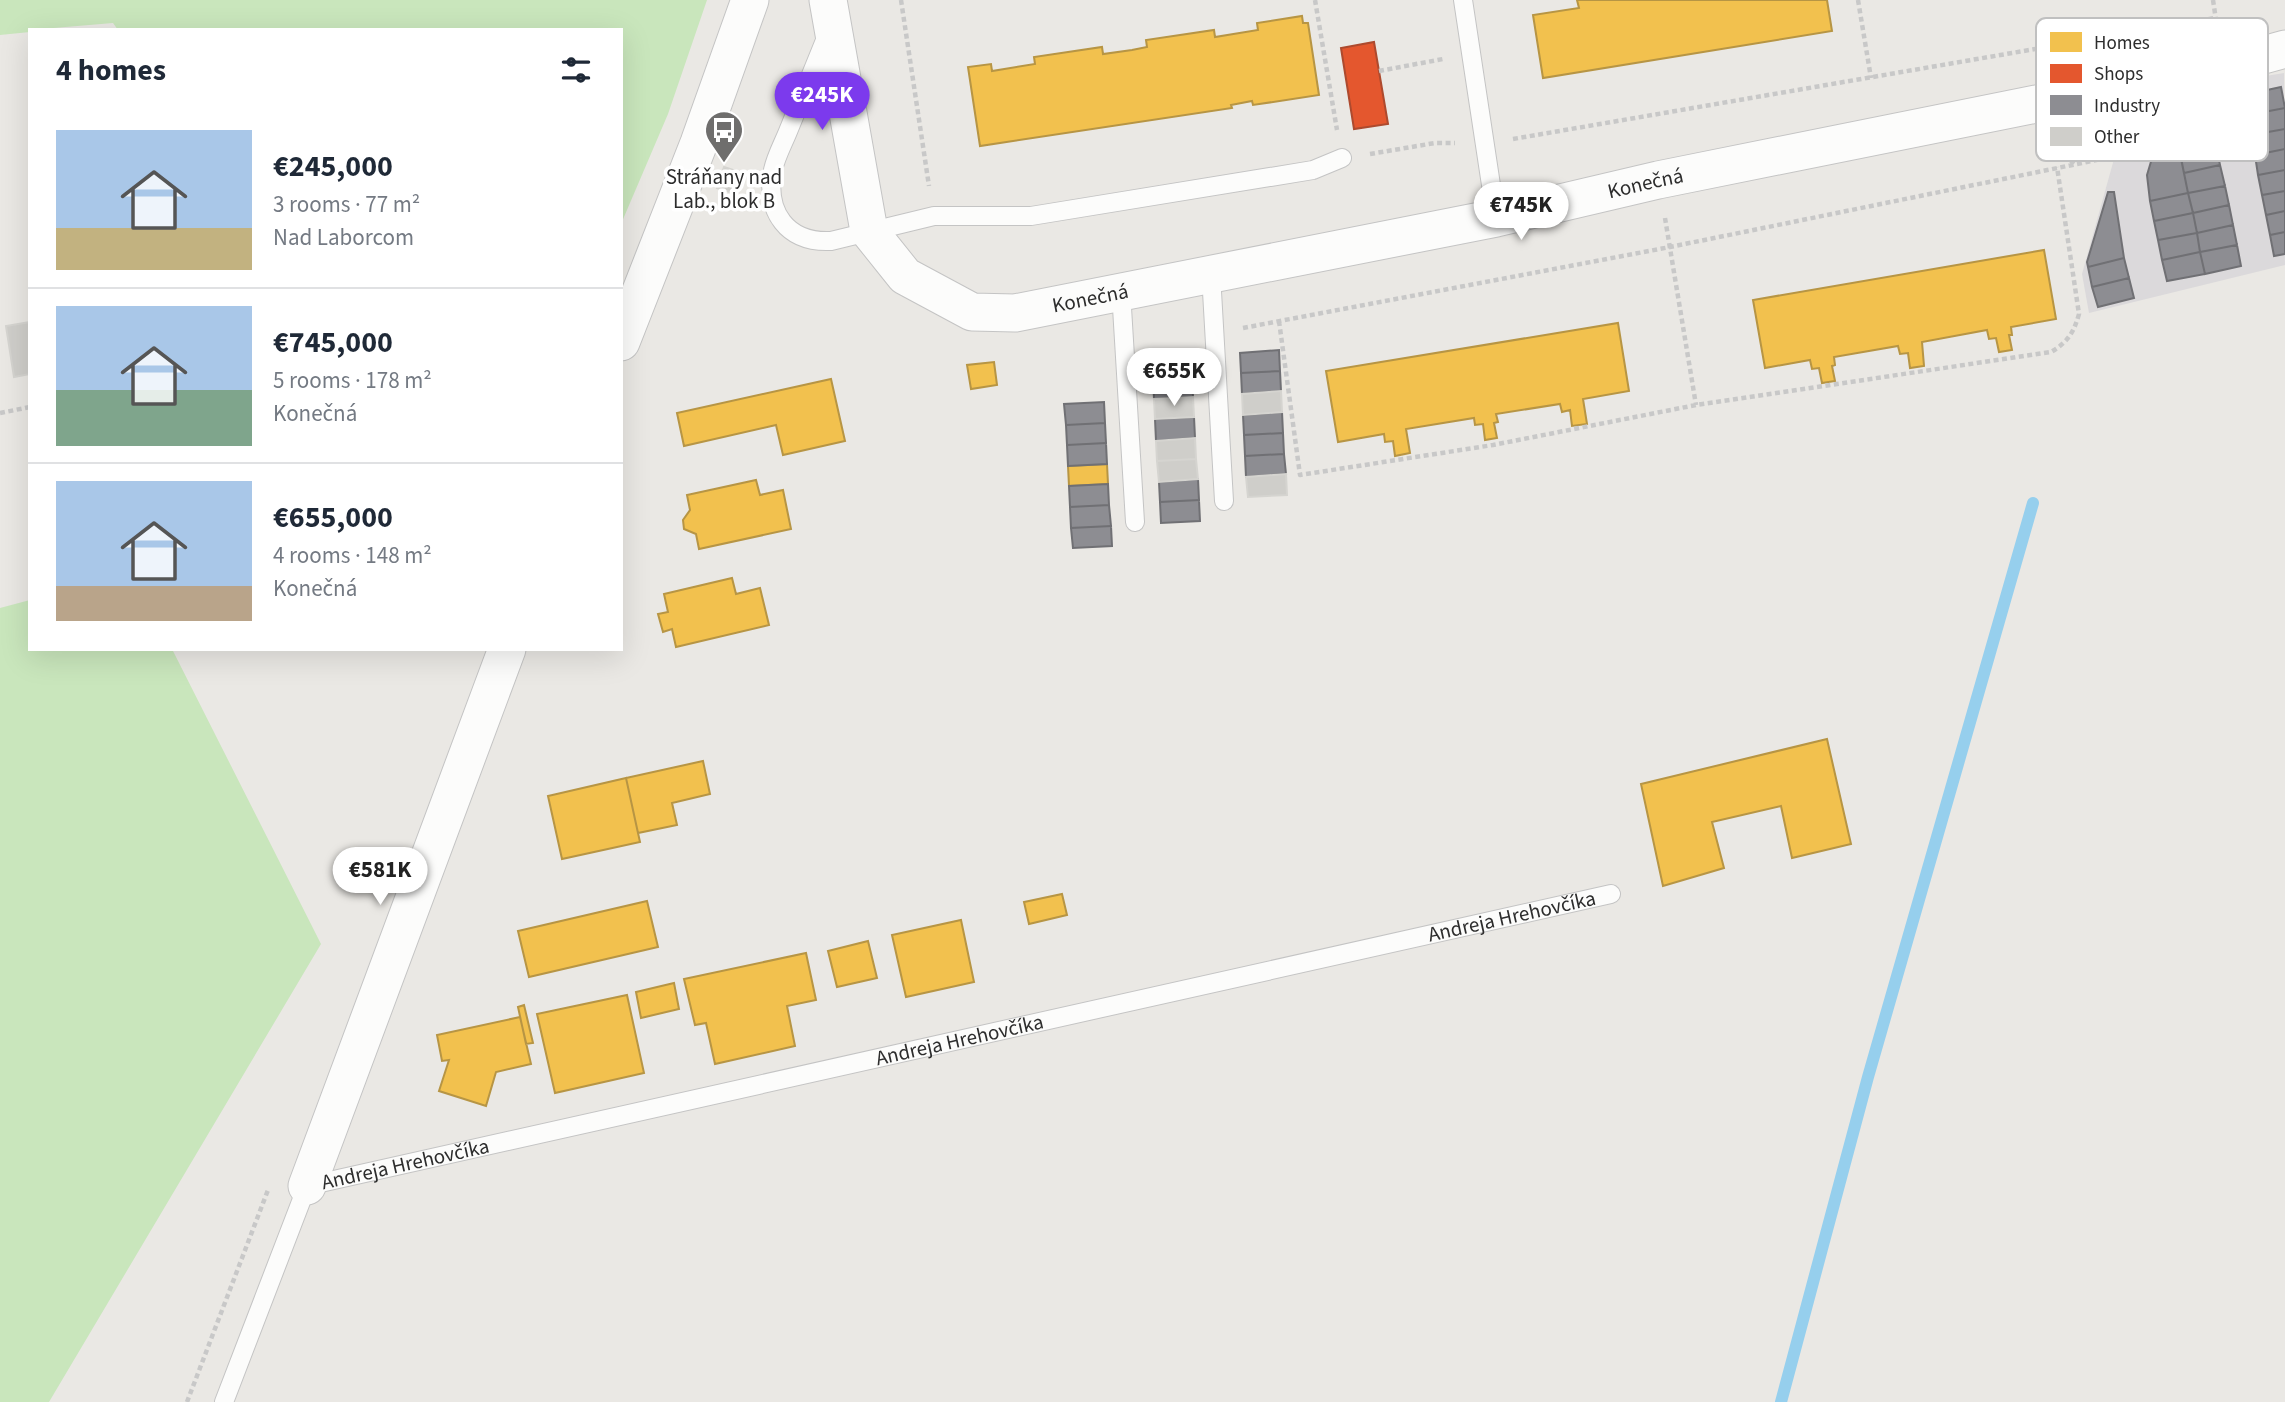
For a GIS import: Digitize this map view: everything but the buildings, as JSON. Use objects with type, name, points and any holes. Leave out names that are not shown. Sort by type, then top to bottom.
[{"type":"street","points":[[623,337],[699,143],[750,0]]},
{"type":"street","points":[[830,11],[869,231]]},
{"type":"street","name":"Konečná","points":[[2268,54],[2285,49]]},
{"type":"street","name":"Konečná","points":[[869,231],[905,276],[972,312],[1015,313],[1496,218],[1658,180],[2036,104]]},
{"type":"street","name":"Andreja Hrehovčíka","points":[[307,1186],[506,651]]},
{"type":"lane","points":[[1463,0],[1496,218]]},
{"type":"lane","points":[[830,11],[773,169],[772,195],[777,214],[786,227],[814,242],[831,241],[934,216],[1031,216],[1313,170],[1342,158]]},
{"type":"lane","points":[[1212,274],[1224,501]]},
{"type":"lane","points":[[1121,291],[1135,522]]},
{"type":"lane","name":"Andreja Hrehovčíka","points":[[224,1402],[307,1186],[1611,894]]},
{"type":"path","points":[[901,0],[934,216]]},
{"type":"path","points":[[1314,0],[1342,158],[1435,143],[1484,144],[2036,49]]},
{"type":"path","points":[[1858,0],[1871,78]]},
{"type":"path","points":[[1379,71],[1471,54]]},
{"type":"path","points":[[1215,334],[1670,247],[2089,161]]},
{"type":"path","points":[[1279,321],[1300,475],[1493,444],[1696,405],[2051,352],[2065,344],[2075,330],[2079,314],[2057,167]]},
{"type":"path","points":[[1670,247],[1696,405]]},
{"type":"path","points":[[0,413],[28,407]]},
{"type":"shaded area","points":[[2284,73],[2285,265],[2089,313],[2082,274],[2113,161],[2268,161],[2268,76]]},
{"type":"green space","points":[[0,0],[707,0],[668,114],[623,219],[623,28],[117,28],[113,23],[28,28],[28,32],[0,35]]},
{"type":"green space","points":[[28,601],[28,651],[173,651],[321,944],[49,1402],[0,1402],[0,608]]},
{"type":"waterway","points":[[1781,1402],[1868,1077],[2033,503]]},
{"type":"place","name":"Stráňany nad Lab., blok B","points":[[724,164]]}]
